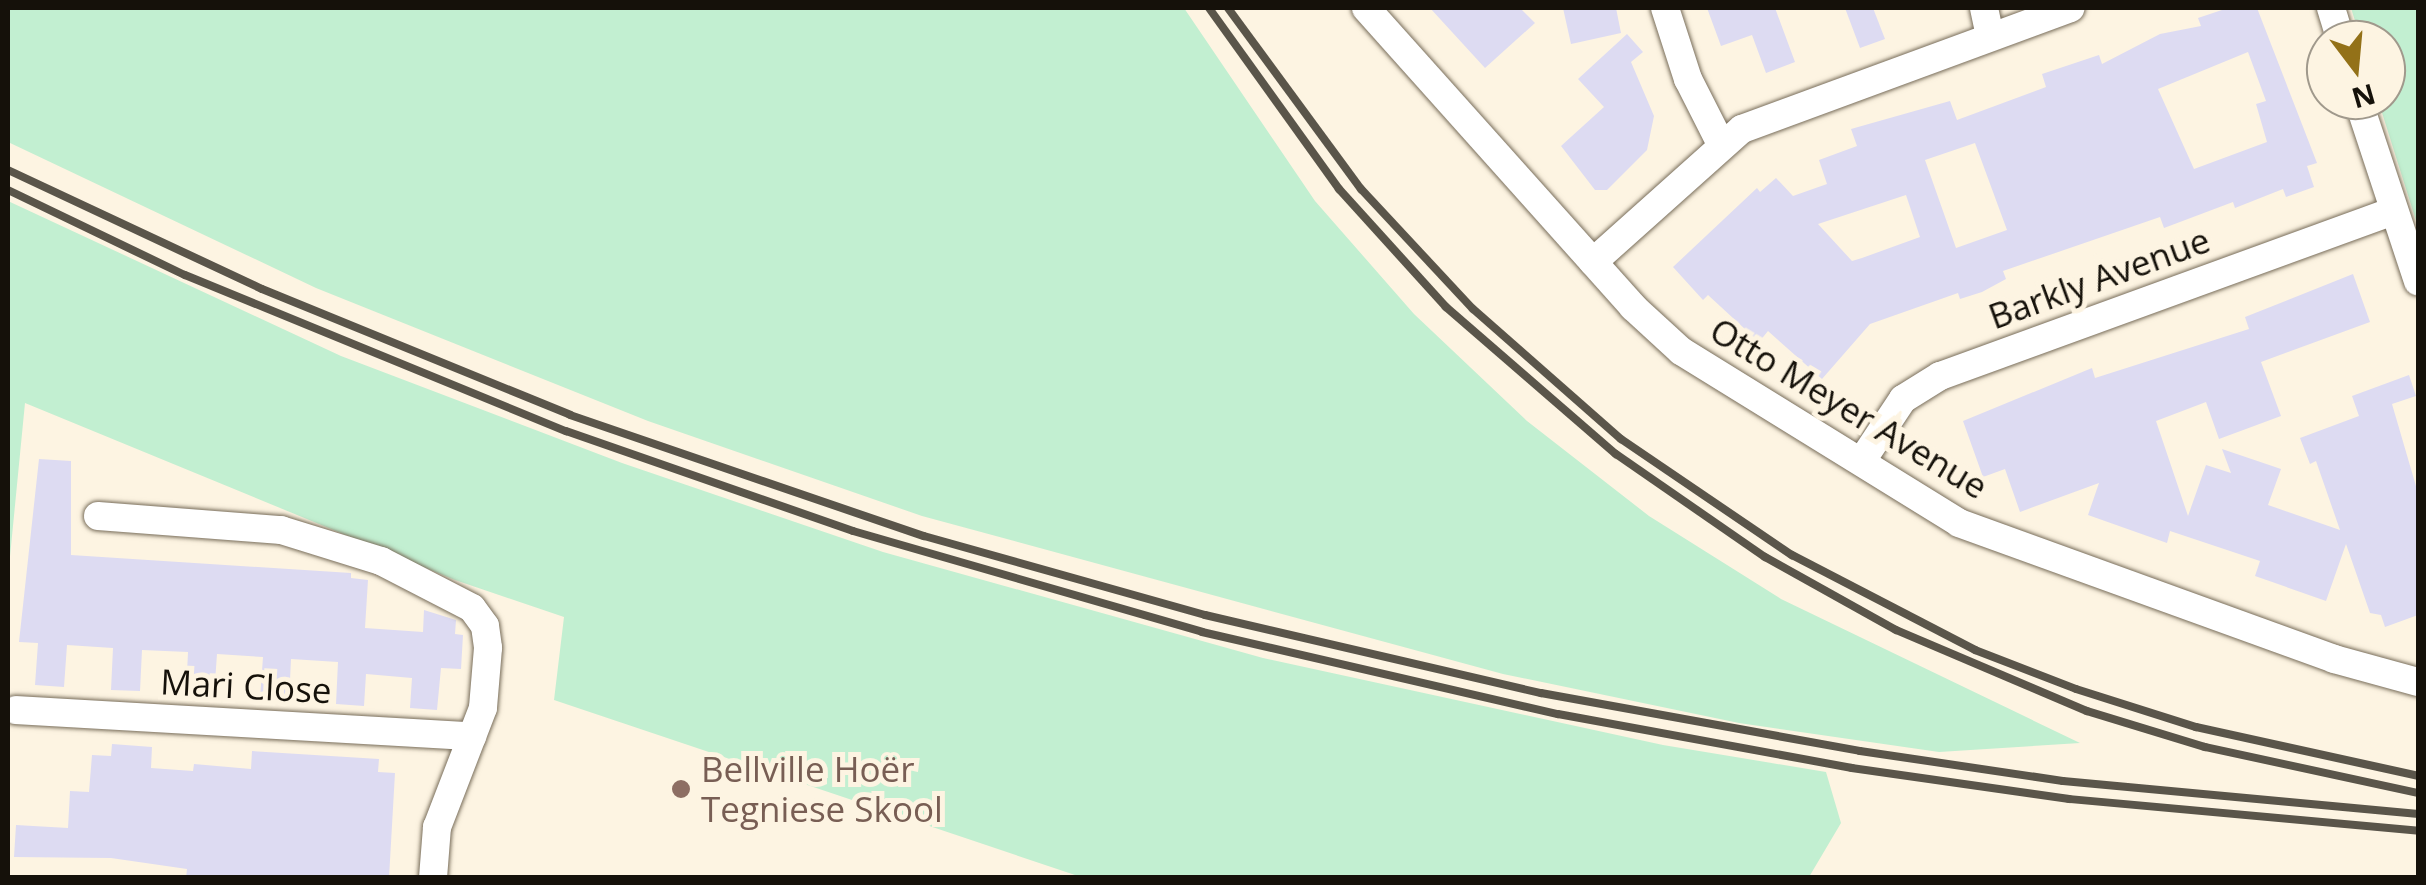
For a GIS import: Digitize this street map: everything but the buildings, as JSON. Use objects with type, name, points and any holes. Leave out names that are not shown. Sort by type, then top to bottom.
[{"type":"street","name":"Otto Meyer Avenue","points":[[1366,8],[1593,262],[1681,351],[1959,523],[2334,659],[2418,682]]},
{"type":"street","points":[[1665,8],[1688,78],[1720,142]]},
{"type":"street","points":[[1984,8],[1990,36]]},
{"type":"street","points":[[1593,262],[1720,142],[1765,118],[2070,8]]},
{"type":"street","points":[[2364,120],[2418,281]]},
{"type":"street","name":"Barkly Avenue","points":[[1862,460],[1903,399],[1940,376],[2393,211]]},
{"type":"street","points":[[98,516],[281,530],[382,561],[452,594],[485,626],[488,648],[483,708],[437,827],[433,878]]},
{"type":"street","name":"Mari Close","points":[[16,710],[472,736]]},
{"type":"green space","points":[[8,8],[1184,8],[1315,201],[1414,314],[1527,421],[1649,516],[1781,599],[2080,743],[1939,752],[1739,723],[1503,674],[922,516],[648,421],[316,288],[8,142]]},
{"type":"green space","points":[[2351,8],[2418,8],[2418,227],[2384,120],[2406,120],[2406,20],[2355,20]]},
{"type":"green space","points":[[8,201],[341,356],[622,463],[883,552],[1263,658],[1663,745],[1826,772],[1841,823],[1809,877],[1081,877],[554,700],[564,617],[455,580],[25,403],[8,577]]},
{"type":"railway","points":[[1209,8],[1339,189],[1446,307],[1616,454],[1765,557],[1896,630],[2087,711],[2205,747],[2418,793]]},
{"type":"railway","points":[[1228,8],[1361,189],[1473,309],[1621,439],[1792,555],[1975,650],[2076,689],[2196,727],[2418,776]]},
{"type":"railway","points":[[8,170],[262,289],[570,415],[924,536],[1205,615],[1541,693],[1860,751],[2063,781],[2418,814]]},
{"type":"railway","points":[[8,190],[185,275],[566,431],[853,531],[1202,632],[1558,714],[1852,768],[2069,799],[2418,831]]},
{"type":"place","name":"Bellville Hoër Tegniese Skool","points":[[681,789]]}]
